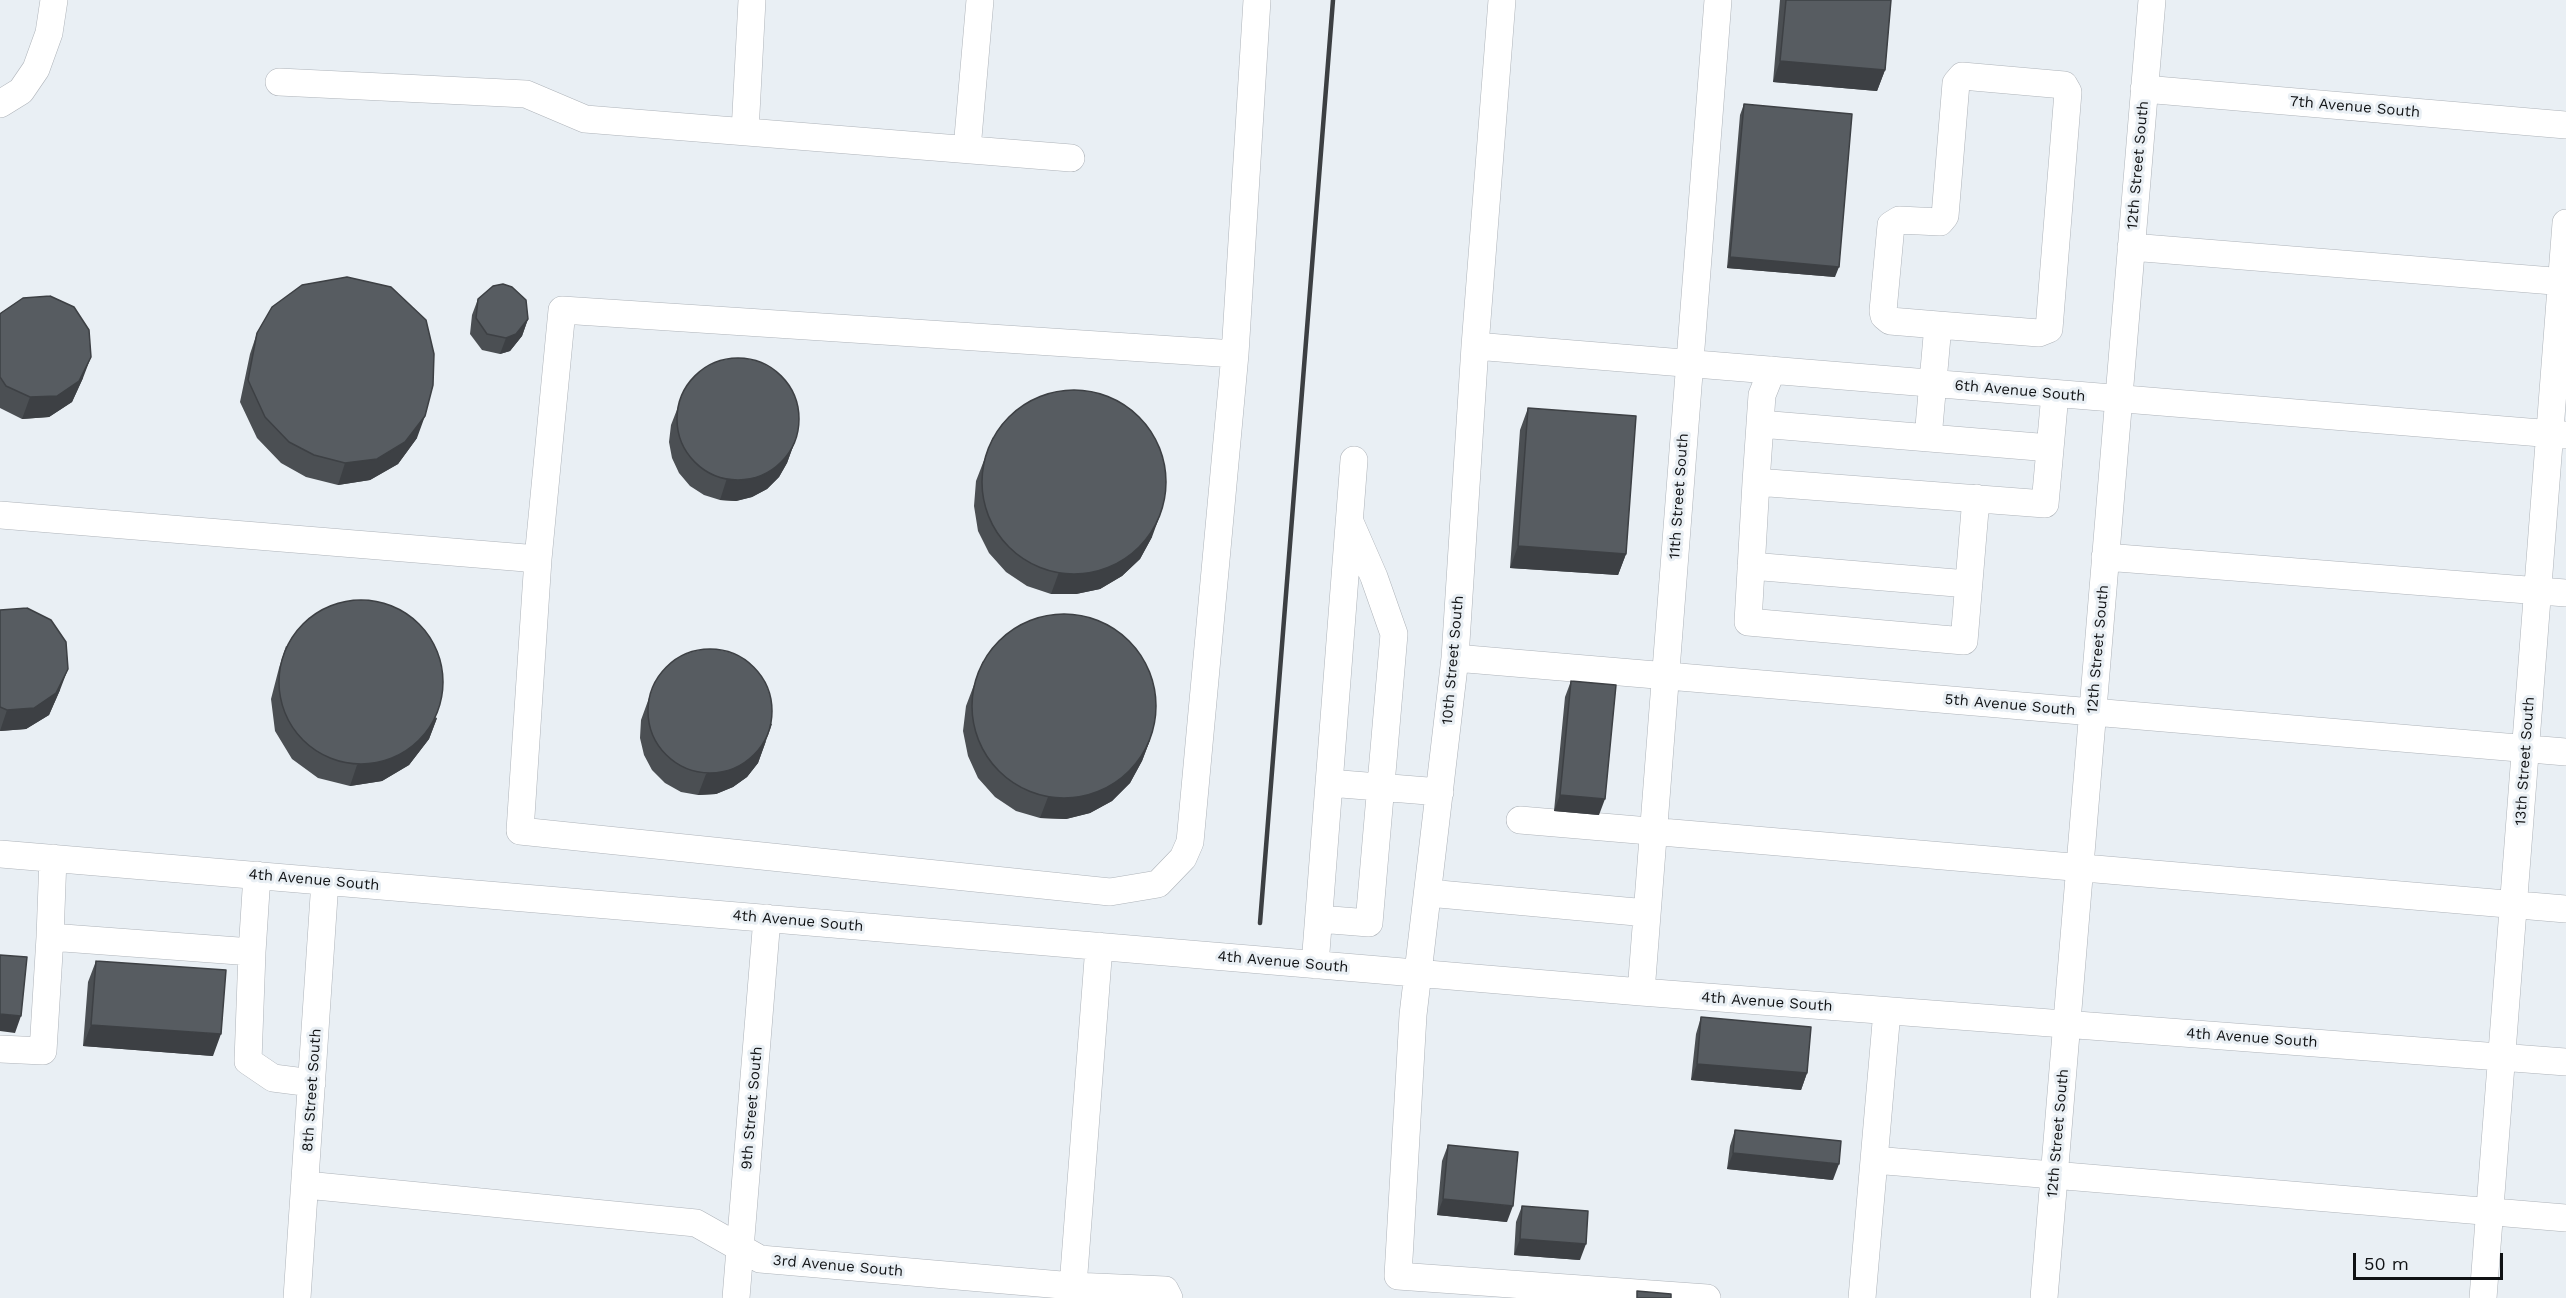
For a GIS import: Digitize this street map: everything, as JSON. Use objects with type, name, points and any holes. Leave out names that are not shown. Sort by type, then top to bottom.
[{"type":"street","points":[[0,104],[21,91],[36,69],[49,33],[54,0]]},
{"type":"street","points":[[745,132],[752,0]]},
{"type":"street","points":[[967,149],[980,0]]},
{"type":"street","points":[[1235,354],[562,310],[538,559],[520,831],[1110,892],[1158,884],[1183,858],[1190,842],[1235,354],[1257,0]]},
{"type":"street","name":"10th Street South","points":[[1502,0],[1475,346],[1455,658],[1420,974],[1413,1015],[1398,1276],[1707,1298]]},
{"type":"street","name":"11th Street South","points":[[1641,992],[1718,0]]},
{"type":"street","name":"12th Street South","points":[[2044,1298],[2152,0]]},
{"type":"street","points":[[1962,76],[2064,85],[2068,92],[2049,328],[2039,333],[1938,325],[1890,321],[1884,316],[1883,311],[1891,225],[1899,220],[1940,222],[1946,216],[1956,83],[1962,76]]},
{"type":"street","points":[[279,82],[526,94],[585,119],[1071,158]]},
{"type":"street","name":"7th Avenue South","points":[[2144,89],[2566,125]]},
{"type":"street","name":"13th Street South","points":[[2483,1298],[2538,591],[2558,434],[2566,223]]},
{"type":"street","points":[[2131,247],[2564,282]]},
{"type":"street","points":[[1928,438],[1938,325]]},
{"type":"street","name":"6th Avenue South","points":[[1475,346],[2558,434]]},
{"type":"street","points":[[1772,370],[1762,395],[1748,622],[1964,641],[1976,498]]},
{"type":"street","points":[[1756,482],[2045,504],[2055,394]]},
{"type":"street","points":[[1760,424],[2050,448]]},
{"type":"street","points":[[1315,965],[1354,460]]},
{"type":"street","points":[[0,515],[538,559]]},
{"type":"street","points":[[1318,919],[1370,923],[1394,634],[1374,577],[1349,518]]},
{"type":"street","points":[[2106,557],[2566,593]]},
{"type":"street","points":[[1751,566],[1968,584]]},
{"type":"street","name":"5th Avenue South","points":[[1455,658],[2566,752]]},
{"type":"street","points":[[1329,783],[1440,792]]},
{"type":"street","points":[[1520,820],[2566,909]]},
{"type":"street","name":"4th Avenue South","points":[[0,854],[1641,992],[2566,1062]]},
{"type":"street","points":[[0,1049],[43,1051],[53,858]]},
{"type":"street","points":[[257,875],[248,1061],[273,1078],[312,1083]]},
{"type":"street","name":"8th Street South","points":[[297,1298],[325,881]]},
{"type":"street","points":[[1428,893],[1647,913]]},
{"type":"street","name":"9th Street South","points":[[736,1298],[767,918]]},
{"type":"street","points":[[50,937],[252,952]]},
{"type":"street","points":[[1073,1286],[1099,946]]},
{"type":"street","points":[[1862,1298],[1887,1011]]},
{"type":"street","points":[[1874,1160],[2566,1218]]},
{"type":"street","name":"3rd Avenue South","points":[[306,1185],[696,1223],[760,1259],[1167,1294]]},
{"type":"building","points":[[1786,0],[1891,0],[1885,70],[1780,61]]},
{"type":"building","points":[[1744,104],[1852,114],[1839,267],[1730,257]]},
{"type":"building","points":[[347,277],[391,287],[426,320],[434,354],[433,385],[425,416],[405,442],[377,459],[345,463],[314,455],[289,442],[265,417],[248,380],[257,333],[272,307],[302,285]]},
{"type":"building","points":[[503,284],[512,287],[526,300],[528,319],[516,334],[506,338],[487,334],[476,318],[478,299],[493,286]]},
{"type":"building","points":[[50,296],[74,307],[89,330],[91,357],[79,381],[57,396],[30,397],[6,386],[0,377],[0,314],[23,298]]},
{"type":"building","points":[[738,358],[761,363],[781,376],[794,396],[799,419],[794,442],[781,462],[761,475],[738,480],[715,475],[695,462],[682,442],[677,419],[682,396],[695,376],[715,363]]},
{"type":"building","points":[[1074,390],[1109,397],[1139,417],[1159,447],[1166,482],[1159,517],[1139,547],[1109,567],[1074,574],[1039,567],[1009,547],[989,517],[982,482],[989,447],[1009,417],[1039,397]]},
{"type":"building","points":[[1528,408],[1636,416],[1626,554],[1518,546]]},
{"type":"building","points":[[361,600],[392,606],[419,624],[437,651],[443,682],[437,713],[419,740],[392,758],[361,764],[330,758],[303,740],[285,713],[279,682],[285,651],[303,624],[330,606]]},
{"type":"building","points":[[27,608],[51,620],[66,642],[68,669],[56,693],[34,708],[7,710],[0,707],[0,610]]},
{"type":"building","points":[[1064,614],[1099,621],[1129,641],[1149,671],[1156,706],[1149,741],[1129,771],[1099,791],[1064,798],[1029,791],[999,771],[979,741],[972,706],[979,671],[999,641],[1029,621]]},
{"type":"building","points":[[710,649],[734,653],[754,667],[768,687],[772,711],[768,735],[754,755],[734,769],[710,773],[686,769],[666,755],[652,735],[648,711],[652,687],[666,667],[686,653]]},
{"type":"building","points":[[1571,681],[1616,685],[1605,799],[1560,795]]},
{"type":"building","points":[[0,955],[27,957],[21,1016],[0,1014]]},
{"type":"building","points":[[96,961],[226,970],[221,1034],[91,1025]]},
{"type":"building","points":[[1701,1017],[1811,1027],[1807,1073],[1697,1064]]},
{"type":"building","points":[[1735,1130],[1841,1141],[1839,1164],[1733,1153]]},
{"type":"building","points":[[1448,1145],[1518,1152],[1513,1206],[1443,1199]]},
{"type":"building","points":[[1522,1206],[1588,1211],[1586,1244],[1520,1239]]},
{"type":"building","points":[[1637,1291],[1671,1294],[1671,1298],[1637,1298]]},
{"type":"railway","points":[[1260,923],[1333,0]]}]
